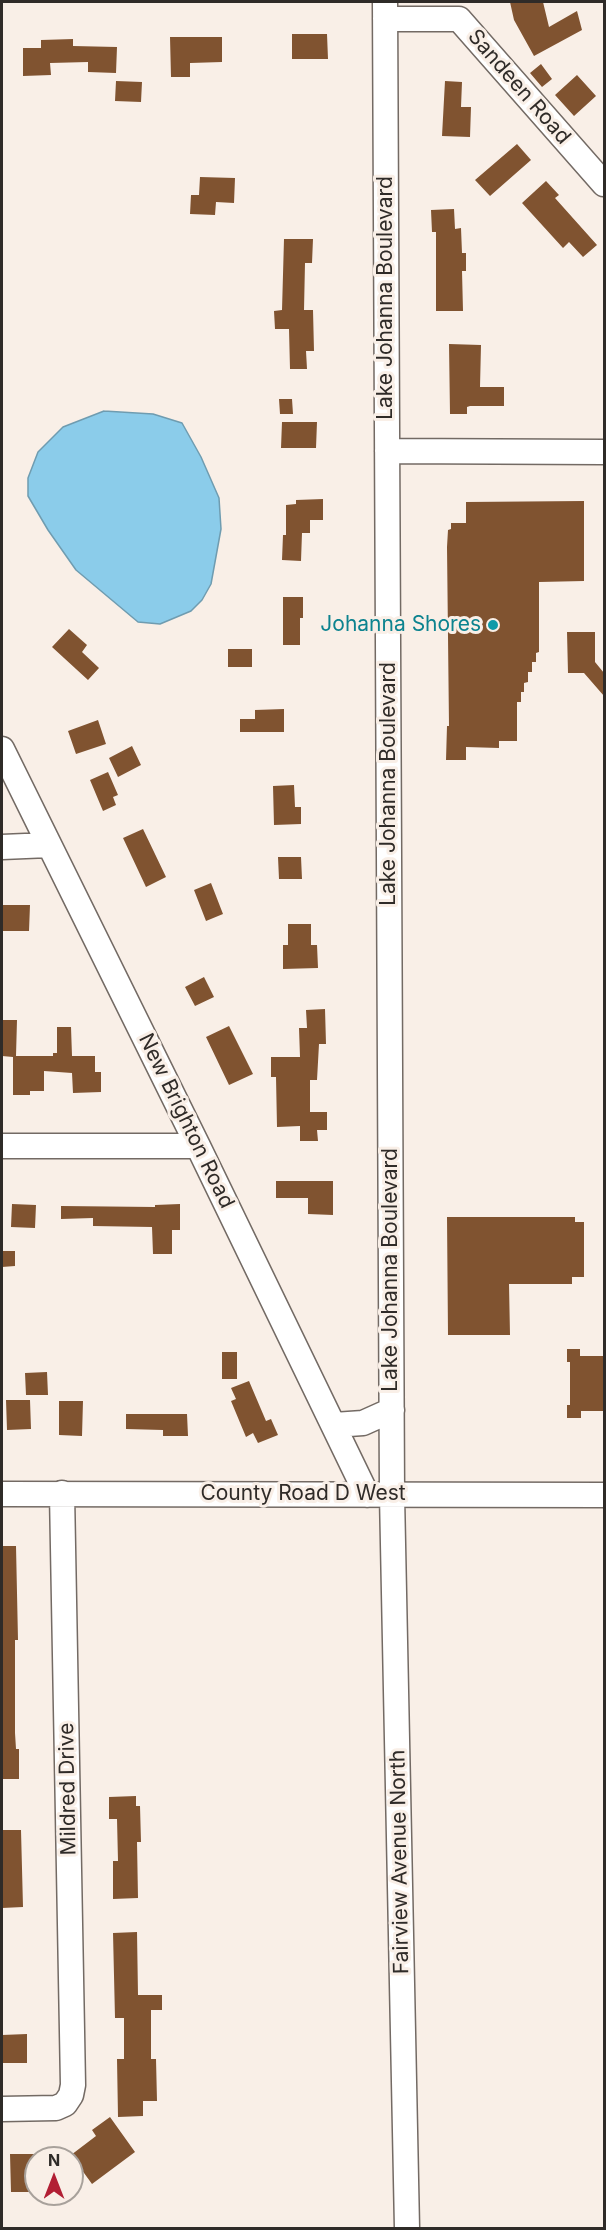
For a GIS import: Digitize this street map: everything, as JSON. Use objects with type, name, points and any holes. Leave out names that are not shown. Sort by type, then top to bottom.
[{"type":"street","name":"Sandeen Road","points":[[385,10],[459,19],[604,184]]},
{"type":"street","name":"Lake Johanna Boulevard","points":[[385,10],[392,1495]]},
{"type":"street","points":[[387,451],[604,452]]},
{"type":"street","name":"New Brighton Road","points":[[2,749],[198,1146],[366,1495]]},
{"type":"street","points":[[2,847],[49,845]]},
{"type":"street","points":[[2,1146],[198,1146]]},
{"type":"street","points":[[334,1425],[363,1423],[392,1410]]},
{"type":"street","name":"Mildred Drive","points":[[2,2109],[56,2108],[65,2103],[71,2095],[73,2085],[62,1493]]},
{"type":"street","name":"County Road D West","points":[[2,1494],[604,1495]]},
{"type":"street","name":"Fairview Avenue North","points":[[392,1495],[407,2229]]},
{"type":"water","points":[[104,411],[153,414],[182,423],[201,457],[219,498],[221,529],[211,584],[202,600],[191,611],[160,624],[138,622],[76,570],[28,496],[28,478],[38,452],[63,427]]},
{"type":"building","points":[[510,2],[543,2],[549,27],[577,11],[582,30],[534,56],[514,20]]},
{"type":"building","points":[[292,34],[327,34],[328,59],[292,59]]},
{"type":"building","points":[[170,37],[222,37],[222,62],[190,63],[190,77],[171,77]]},
{"type":"building","points":[[73,39],[73,46],[117,47],[116,73],[88,72],[88,62],[50,63],[51,75],[23,76],[23,48],[41,48],[41,40]]},
{"type":"building","points":[[541,64],[552,79],[542,87],[530,73]]},
{"type":"building","points":[[577,75],[596,96],[574,116],[555,95]]},
{"type":"building","points":[[116,81],[142,82],[141,102],[115,101]]},
{"type":"building","points":[[445,81],[462,82],[461,107],[471,107],[470,137],[442,136]]},
{"type":"building","points":[[517,144],[531,160],[490,196],[475,180]]},
{"type":"building","points":[[200,177],[235,178],[234,203],[216,202],[215,215],[190,214],[191,195],[199,195]]},
{"type":"building","points":[[546,181],[559,195],[555,198],[597,245],[583,257],[569,242],[563,248],[522,203]]},
{"type":"building","points":[[454,209],[455,229],[461,228],[462,253],[466,253],[466,271],[462,271],[463,311],[436,311],[436,232],[432,232],[431,210]]},
{"type":"building","points":[[284,239],[313,239],[312,263],[305,263],[304,310],[313,310],[314,351],[306,351],[307,369],[290,369],[289,329],[275,329],[274,311],[282,310]]},
{"type":"building","points":[[449,344],[481,345],[480,387],[504,387],[504,406],[470,406],[467,407],[467,414],[450,414]]},
{"type":"building","points":[[279,399],[292,399],[293,414],[280,414]]},
{"type":"building","points":[[282,422],[317,422],[316,448],[281,448]]},
{"type":"building","points":[[323,499],[323,520],[310,520],[310,533],[302,533],[301,561],[282,560],[283,535],[286,535],[286,505],[296,504],[296,500]]},
{"type":"building","name":"Johanna Shores","points":[[584,501],[584,581],[539,582],[539,652],[536,653],[536,662],[532,662],[532,672],[528,672],[528,682],[524,683],[521,702],[517,702],[517,741],[499,741],[499,748],[466,747],[466,760],[446,760],[447,726],[449,726],[447,547],[448,530],[451,529],[451,523],[466,523],[466,502]]},
{"type":"building","points":[[283,597],[303,597],[300,645],[283,645]]},
{"type":"building","points":[[69,629],[87,645],[82,652],[99,668],[88,680],[52,647]]},
{"type":"building","points":[[567,632],[595,632],[595,662],[604,673],[604,696],[584,673],[568,673]]},
{"type":"building","points":[[228,649],[252,649],[252,667],[228,667]]},
{"type":"building","points":[[284,709],[284,732],[240,732],[240,719],[255,719],[255,710]]},
{"type":"building","points":[[98,720],[106,744],[76,754],[68,731]]},
{"type":"building","points":[[132,746],[141,765],[118,777],[109,758]]},
{"type":"building","points":[[108,772],[118,795],[113,797],[116,805],[103,811],[90,780]]},
{"type":"building","points":[[294,785],[295,807],[301,807],[301,824],[274,825],[273,786]]},
{"type":"building","points":[[143,829],[166,877],[146,887],[123,838]]},
{"type":"building","points":[[278,857],[301,857],[302,879],[279,879]]},
{"type":"building","points":[[211,883],[223,914],[206,921],[194,890]]},
{"type":"building","points":[[2,905],[30,905],[29,931],[2,931]]},
{"type":"building","points":[[288,924],[311,924],[311,945],[317,945],[318,968],[283,969],[283,945],[288,945]]},
{"type":"building","points":[[204,977],[214,997],[195,1006],[185,987]]},
{"type":"building","points":[[325,1009],[326,1044],[319,1044],[317,1080],[310,1080],[310,1112],[327,1112],[327,1130],[317,1130],[318,1141],[300,1141],[300,1126],[277,1127],[276,1077],[271,1077],[271,1057],[300,1057],[299,1028],[307,1028],[306,1010]]},
{"type":"building","points":[[2,1020],[17,1020],[16,1056],[53,1056],[53,1053],[57,1053],[57,1027],[71,1027],[72,1056],[95,1056],[95,1072],[101,1072],[101,1092],[73,1093],[72,1073],[44,1071],[44,1091],[30,1091],[30,1095],[13,1095],[13,1057],[2,1056]]},
{"type":"building","points":[[229,1026],[253,1074],[229,1085],[206,1037]]},
{"type":"building","points":[[276,1181],[333,1181],[333,1215],[308,1214],[308,1198],[276,1198]]},
{"type":"building","points":[[12,1204],[36,1205],[35,1228],[11,1227]]},
{"type":"building","points":[[180,1204],[180,1230],[172,1230],[172,1254],[153,1254],[152,1227],[93,1226],[93,1218],[61,1219],[61,1206],[155,1207],[155,1205]]},
{"type":"building","points":[[447,1217],[575,1217],[575,1222],[584,1222],[584,1277],[572,1277],[572,1284],[509,1284],[510,1335],[448,1335]]},
{"type":"building","points":[[2,1251],[15,1251],[15,1266],[2,1267]]},
{"type":"building","points":[[567,1349],[580,1349],[580,1356],[604,1356],[604,1411],[581,1411],[581,1418],[567,1418],[567,1405],[570,1405],[570,1362],[567,1362]]},
{"type":"building","points":[[222,1352],[237,1352],[237,1379],[222,1379]]},
{"type":"building","points":[[47,1372],[48,1395],[26,1395],[25,1373]]},
{"type":"building","points":[[249,1381],[266,1421],[271,1419],[278,1435],[258,1443],[253,1433],[246,1437],[231,1401],[236,1399],[231,1388]]},
{"type":"building","points":[[6,1400],[30,1400],[31,1429],[7,1430]]},
{"type":"building","points":[[59,1401],[83,1401],[82,1436],[59,1435]]},
{"type":"building","points":[[126,1414],[187,1414],[188,1436],[163,1436],[163,1430],[126,1429]]},
{"type":"building","points":[[2,1546],[16,1546],[18,1640],[15,1640],[15,1733],[16,1749],[19,1749],[19,1779],[2,1779]]},
{"type":"building","points":[[136,1796],[136,1806],[140,1806],[141,1842],[137,1842],[138,1898],[113,1899],[113,1861],[118,1861],[117,1819],[109,1819],[109,1797]]},
{"type":"building","points":[[2,1830],[21,1830],[23,1907],[2,1908]]},
{"type":"building","points":[[137,1932],[138,1995],[162,1995],[162,2010],[151,2010],[151,2059],[156,2059],[157,2101],[143,2101],[143,2116],[118,2117],[117,2059],[124,2059],[124,2018],[115,2018],[113,1933]]},
{"type":"building","points":[[27,2034],[27,2063],[2,2063],[2,2035]]},
{"type":"building","points":[[110,2117],[135,2152],[92,2184],[84,2173],[83,2146],[96,2136],[92,2130]]},
{"type":"building","points":[[10,2154],[24,2154],[24,2192],[11,2192]]},
{"type":"place","name":"Johanna Shores","points":[[493,625]]}]
